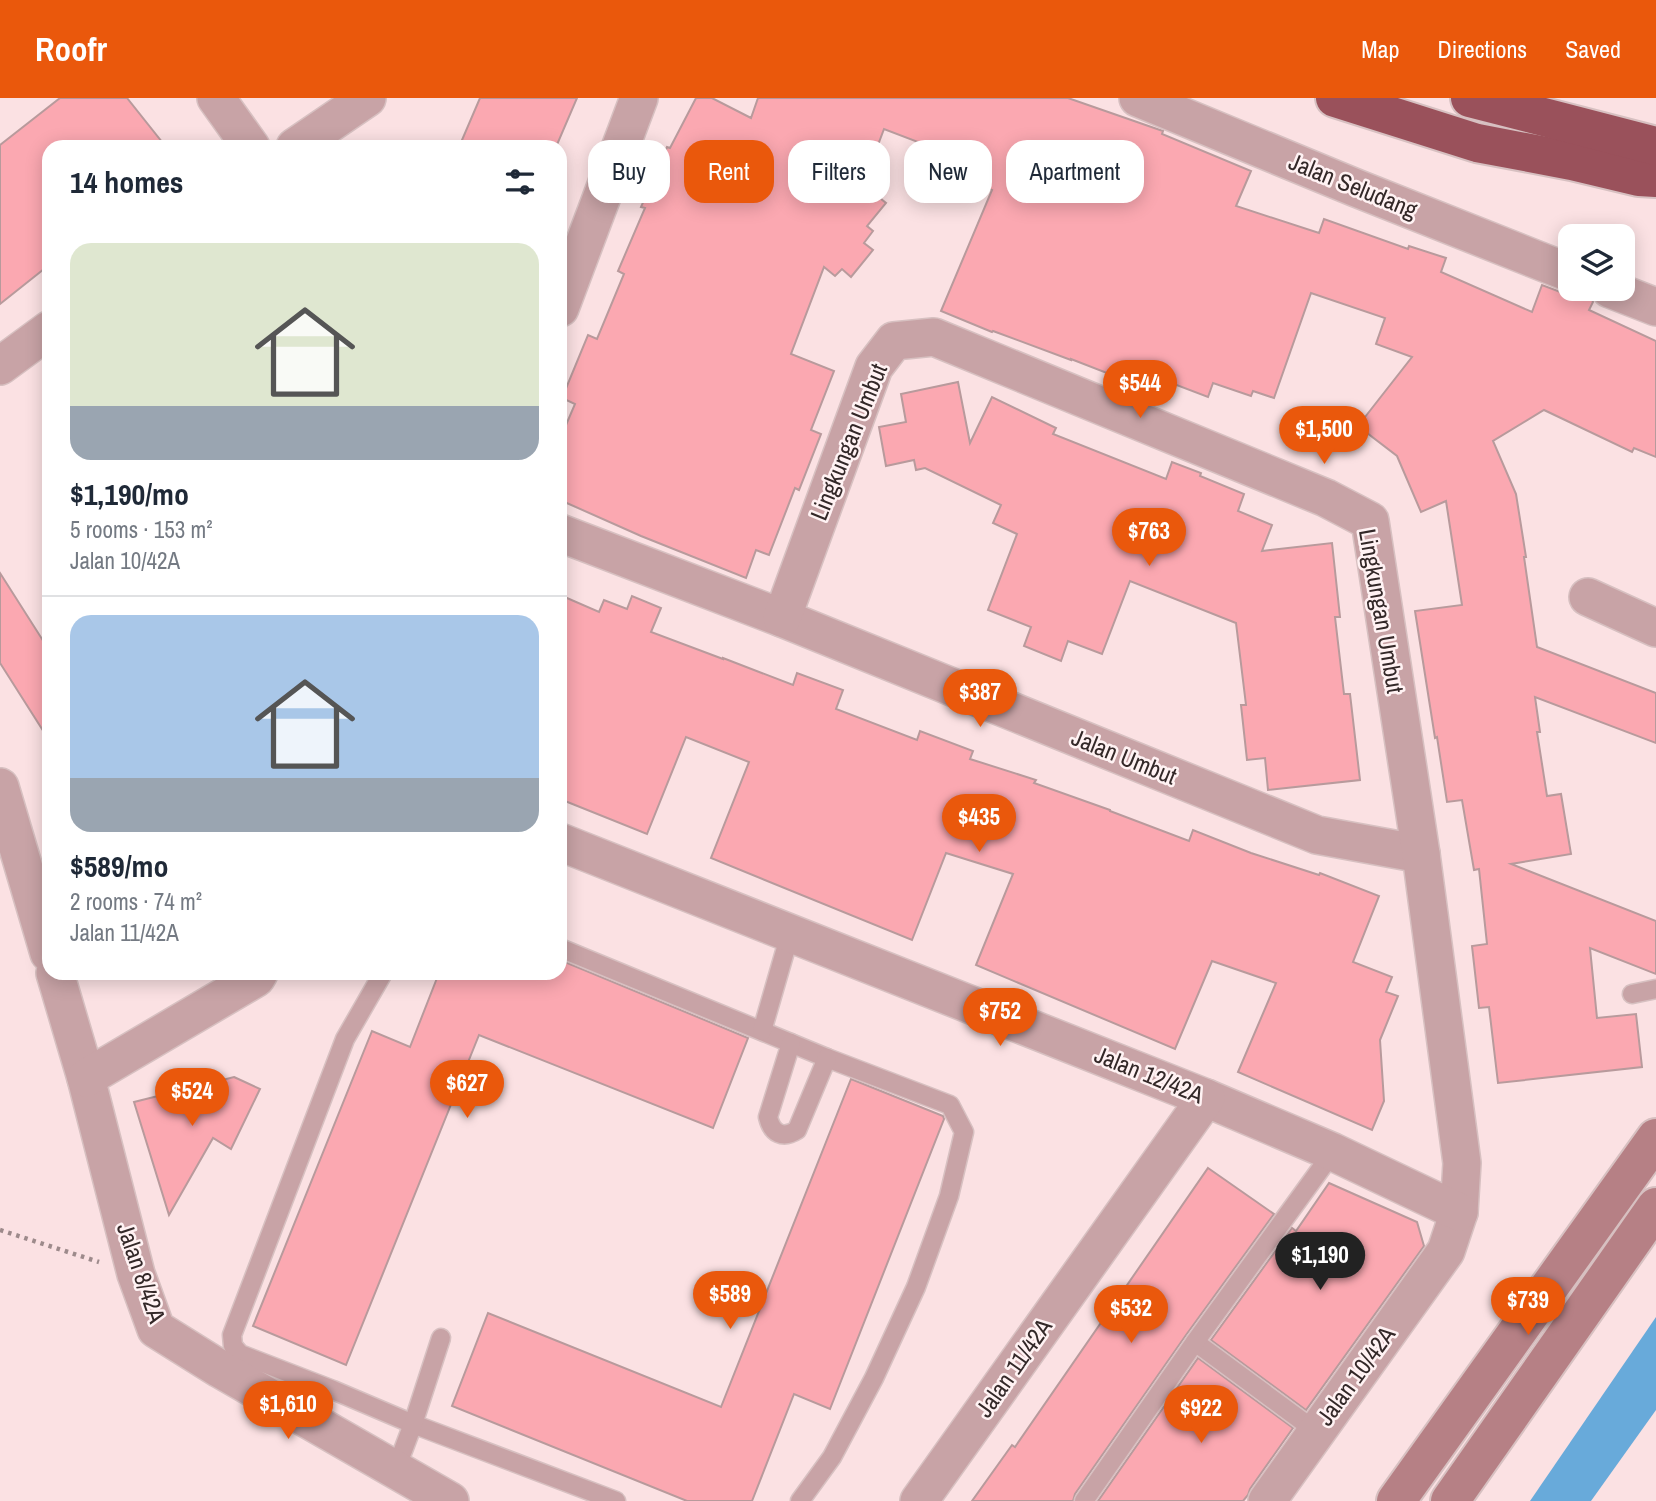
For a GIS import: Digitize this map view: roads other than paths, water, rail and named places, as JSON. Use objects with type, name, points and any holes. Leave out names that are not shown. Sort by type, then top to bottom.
[{"type":"highway","points":[[1335,98],[1477,143],[1572,161],[1650,167]]},
{"type":"highway","points":[[1470,98],[1650,167]]},
{"type":"main road","points":[[1396,1501],[1656,1138]]},
{"type":"main road","points":[[1450,1501],[1656,1207]]},
{"type":"street","points":[[216,98],[246,140]]},
{"type":"street","points":[[305,140],[367,98]]},
{"type":"street","points":[[567,289],[639,98]]},
{"type":"street","name":"Jalan Seludang","points":[[1138,98],[1558,268]]},
{"type":"street","points":[[1635,299],[1656,307]]},
{"type":"street","points":[[0,366],[42,335]]},
{"type":"street","name":"Lingkungan Umbut","points":[[782,618],[874,367],[894,341],[934,337],[1326,498],[1370,521],[1421,854],[1462,1163],[1459,1212]]},
{"type":"street","name":"Jalan Umbut","points":[[567,536],[782,618],[1317,835],[1421,854]]},
{"type":"street","points":[[1588,597],[1656,628]]},
{"type":"street","points":[[0,788],[42,929]]},
{"type":"street","name":"Jalan 12/42A","points":[[567,845],[1206,1098],[1333,1152],[1459,1212]]},
{"type":"street","name":"Jalan 8/42A","points":[[57,980],[86,1078],[136,1274],[156,1329],[220,1369],[450,1501]]},
{"type":"street","points":[[86,1078],[253,980]]},
{"type":"street","name":"Jalan 11/42A","points":[[919,1501],[1206,1098]]},
{"type":"street","name":"Jalan 10/42A","points":[[1267,1501],[1446,1251],[1459,1212]]},
{"type":"lane","points":[[762,1031],[790,934]]},
{"type":"lane","points":[[567,951],[827,1058],[950,1105],[964,1132],[949,1196],[916,1287],[874,1378],[832,1457],[800,1501]]},
{"type":"lane","points":[[379,980],[345,1039],[232,1335],[233,1346],[240,1353],[413,1424],[616,1501]]},
{"type":"lane","points":[[1632,994],[1656,989]]},
{"type":"lane","points":[[791,1043],[768,1117],[770,1126],[783,1136],[797,1130],[827,1058]]},
{"type":"lane","points":[[1084,1501],[1333,1152]]},
{"type":"lane","points":[[396,1469],[441,1338]]},
{"type":"lane","points":[[1195,1342],[1317,1432]]},
{"type":"water","points":[[1656,1317],[1656,1410],[1591,1501],[1530,1501]]}]
